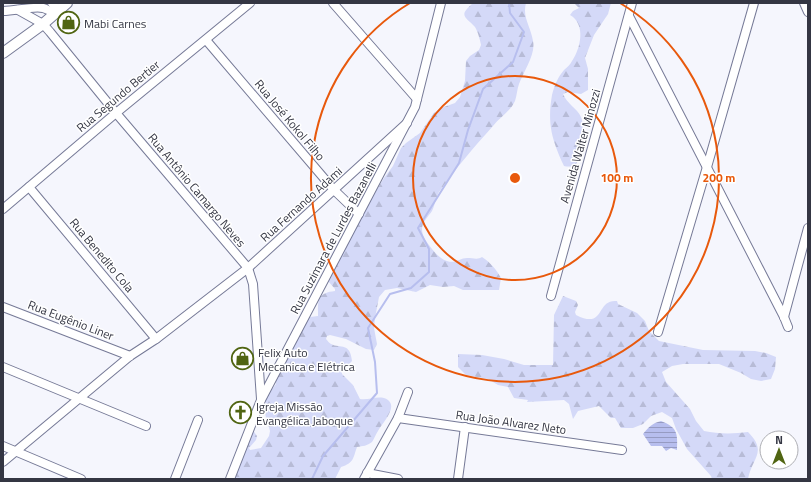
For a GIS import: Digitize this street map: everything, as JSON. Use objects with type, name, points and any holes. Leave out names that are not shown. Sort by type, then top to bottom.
[{"type":"street","points":[[3,53],[43,24],[55,9],[67,3]]},
{"type":"street","name":"Rua Segundo Bertier","points":[[3,209],[116,113],[250,3]]},
{"type":"street","points":[[333,3],[417,99]]},
{"type":"street","name":"Rua Suzimara de Lurdes Bazanelli","points":[[230,479],[261,400],[415,107],[442,3]]},
{"type":"street","name":"Avenida Walter Minozzi","points":[[551,296],[632,3]]},
{"type":"street","points":[[658,332],[754,3]]},
{"type":"street","points":[[804,3],[808,12]]},
{"type":"street","points":[[3,11],[31,8],[55,9]]},
{"type":"street","points":[[18,10],[43,24]]},
{"type":"street","points":[[629,16],[788,327]]},
{"type":"street","name":"Rua Antônio Camargo Neves","points":[[43,24],[116,113],[248,268],[253,284],[261,400]]},
{"type":"street","name":"Rua José Kokol Filho","points":[[206,40],[334,190],[359,214]]},
{"type":"street","name":"Rua Fernando Adami","points":[[3,462],[130,356],[248,268],[407,123]]},
{"type":"street","name":"Rua Benedito Cola","points":[[29,187],[156,338]]},
{"type":"street","points":[[784,317],[808,228]]},
{"type":"street","name":"Rua Eugênio Liner","points":[[3,307],[130,356]]},
{"type":"street","points":[[3,368],[146,426]]},
{"type":"street","points":[[398,479],[366,476],[398,418],[408,392]]},
{"type":"street","name":"Rua João Alvarez Neto","points":[[398,418],[622,450]]},
{"type":"street","points":[[175,479],[198,420]]},
{"type":"street","points":[[458,479],[465,427]]},
{"type":"street","points":[[3,446],[81,479]]},
{"type":"green space","points":[[473,3],[526,3],[525,13],[532,36],[533,51],[519,84],[516,99],[513,105],[472,150],[439,192],[432,211],[422,226],[422,232],[431,248],[444,260],[453,262],[464,258],[477,259],[482,257],[485,259],[493,266],[501,278],[499,290],[463,290],[454,286],[443,287],[430,285],[416,292],[397,288],[385,290],[379,297],[375,318],[374,328],[377,344],[374,350],[366,349],[346,339],[330,335],[327,336],[326,339],[329,343],[344,347],[349,351],[352,361],[342,371],[342,374],[353,385],[360,399],[385,398],[391,403],[388,416],[372,442],[367,445],[357,447],[351,462],[341,467],[335,479],[229,479],[252,429],[257,436],[256,440],[249,448],[250,450],[261,448],[269,436],[270,431],[264,410],[267,396],[276,384],[275,372],[307,319],[318,316],[320,298],[329,292],[335,291],[328,281],[330,273],[370,201],[393,166],[401,148],[420,133],[434,113],[441,108],[455,103],[460,97],[465,81],[466,61],[470,56],[479,50],[481,45],[475,27],[466,18],[464,13]]},
{"type":"green space","points":[[574,3],[611,3],[608,14],[594,35],[585,58],[588,69],[588,90],[581,94],[568,92],[563,94],[581,117],[583,127],[583,141],[580,155],[576,164],[569,167],[564,166],[556,148],[550,123],[550,115],[552,95],[555,85],[575,56],[580,43],[580,30],[578,24],[570,15],[573,11],[579,8]]},
{"type":"green space","points":[[563,296],[576,301],[578,305],[575,312],[576,315],[585,319],[592,319],[596,317],[606,304],[617,301],[618,304],[637,313],[645,321],[649,331],[659,341],[703,350],[755,351],[776,357],[775,369],[771,379],[761,381],[751,379],[719,364],[683,364],[672,366],[662,372],[666,382],[690,409],[696,421],[704,431],[715,433],[748,432],[754,439],[758,450],[748,479],[712,479],[687,449],[672,418],[662,412],[651,416],[643,424],[633,428],[621,428],[615,418],[611,418],[599,406],[578,411],[573,419],[569,404],[564,400],[527,402],[528,400],[514,398],[508,387],[498,385],[488,379],[466,375],[458,367],[458,354],[482,355],[504,359],[524,365],[553,365],[554,315]]},
{"type":"shaded area","points":[[661,421],[673,428],[675,431],[677,435],[677,450],[671,448],[666,451],[662,446],[651,446],[643,434],[653,424]]},
{"type":"waterway","points":[[312,479],[323,456],[377,393],[375,362],[368,328],[390,294],[411,288],[429,272],[429,249],[418,228],[459,163],[468,130],[483,89],[513,62],[524,32],[510,13],[509,3]]},
{"type":"place","name":"Mabi Carnes","points":[[68,23]]},
{"type":"place","name":"Felix Auto Mecanica e Elétrica","points":[[243,359]]},
{"type":"place","name":"Igreja Missão Evangélica Jaboque","points":[[240,413]]}]
